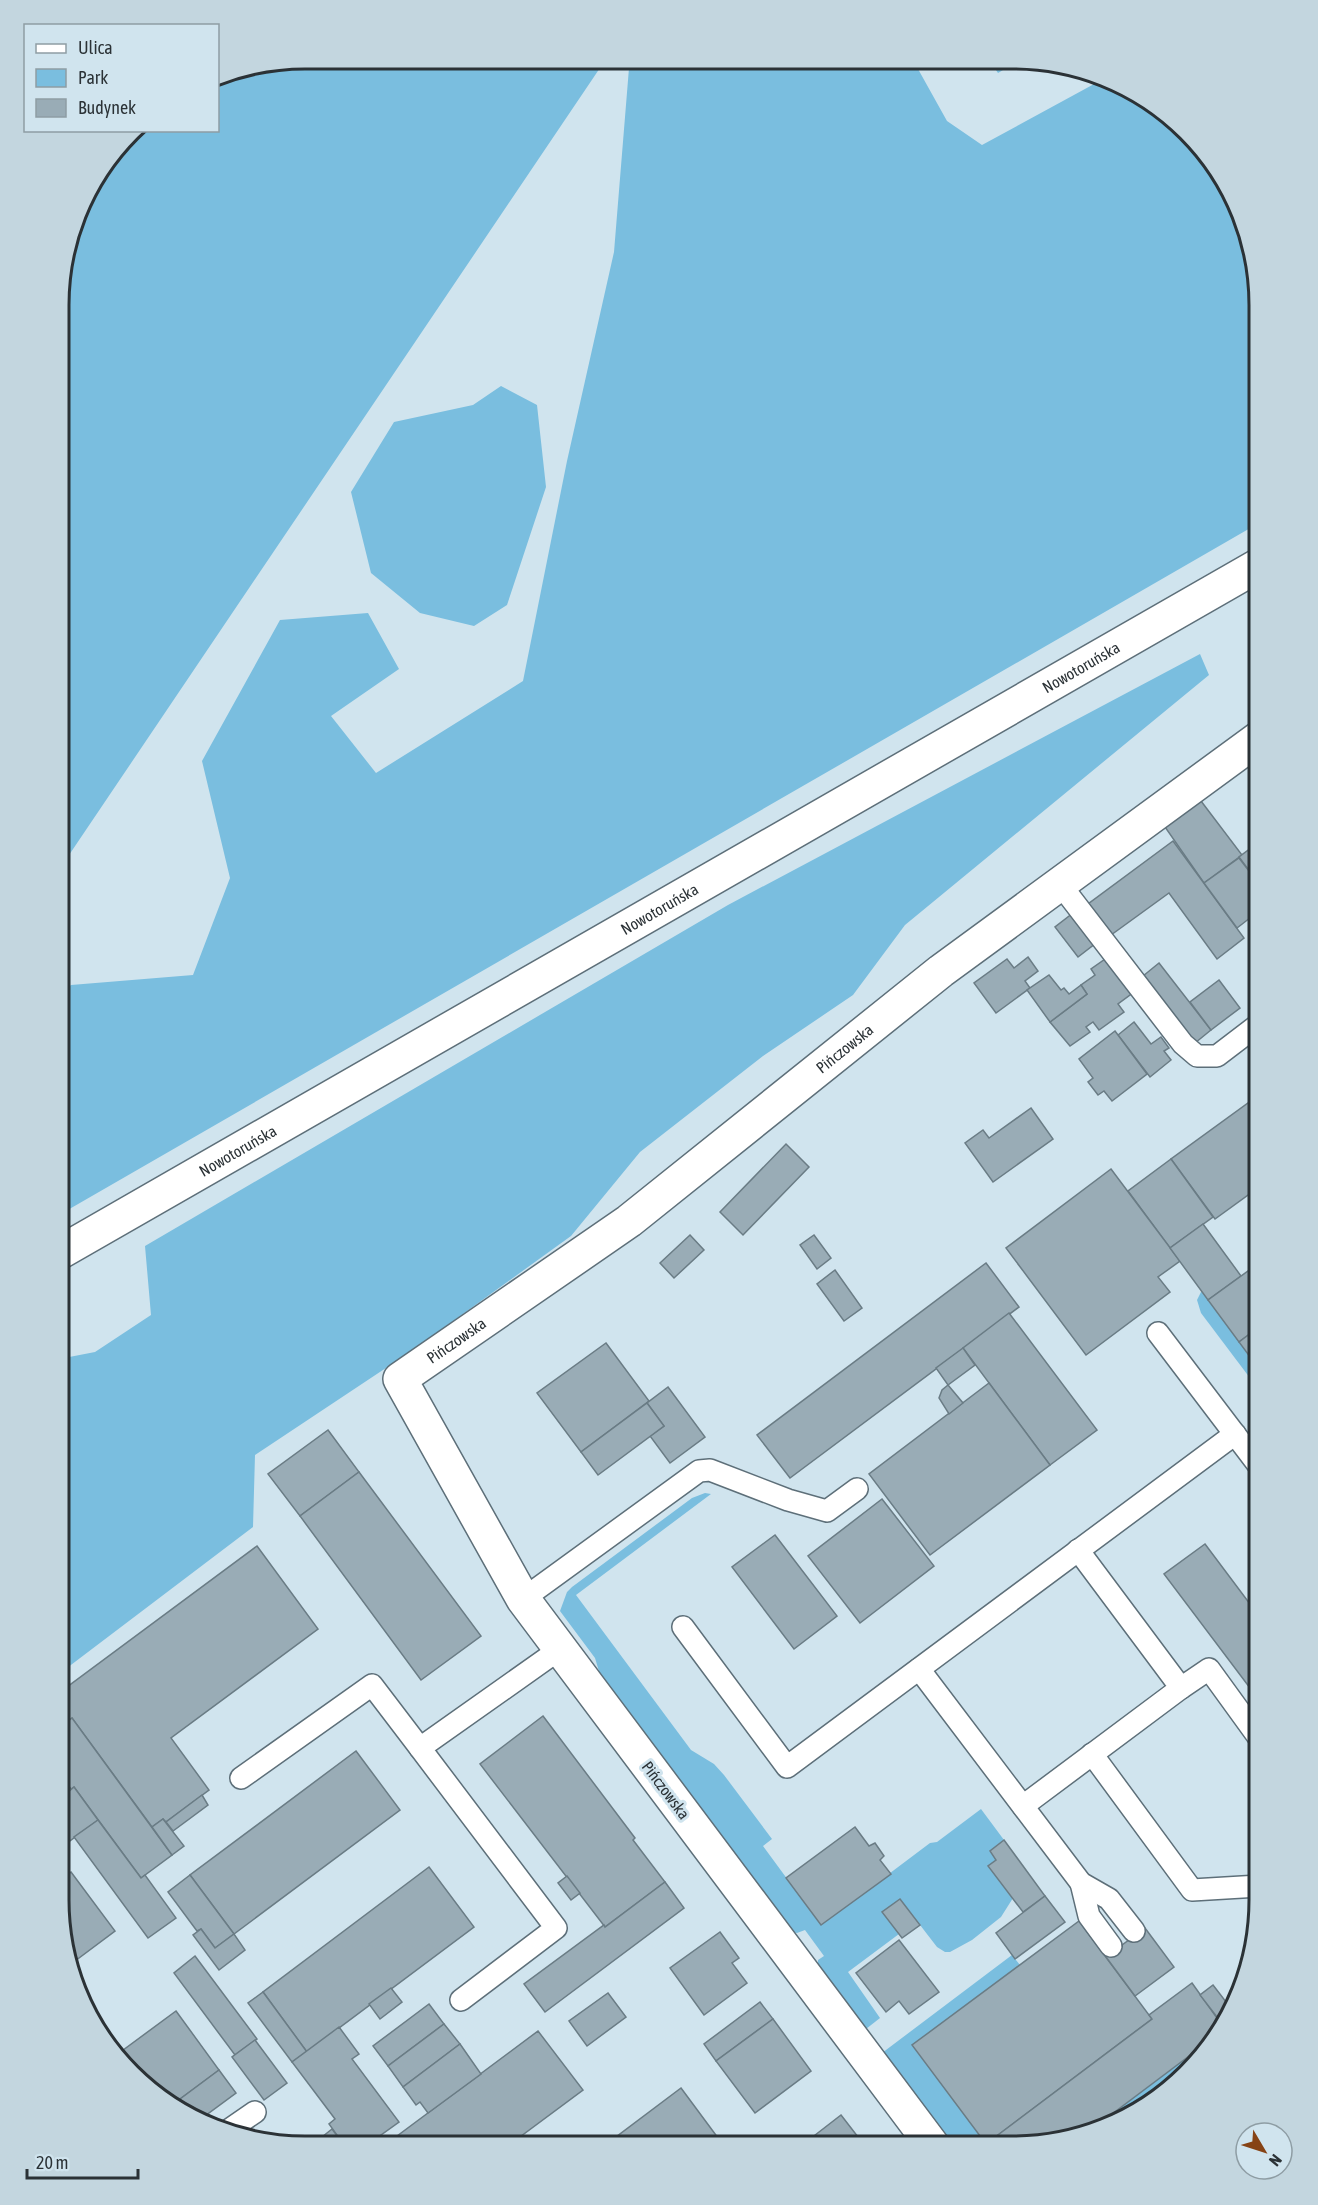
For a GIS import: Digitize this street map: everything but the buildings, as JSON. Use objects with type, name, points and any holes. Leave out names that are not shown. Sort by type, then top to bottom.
[{"type":"street","name":"Nowotoruńska","points":[[69,1247],[1249,571]]},
{"type":"street","name":"Pińczowska","points":[[926,2136],[523,1599],[400,1379],[629,1221],[941,970],[1249,745]]},
{"type":"lane","points":[[1060,884],[1183,1044],[1197,1056],[1217,1056],[1249,1032]]},
{"type":"lane","points":[[1158,1333],[1249,1453]]},
{"type":"lane","points":[[683,1627],[787,1767],[1235,1434]]},
{"type":"lane","points":[[523,1599],[699,1471],[710,1470],[788,1500],[827,1511],[857,1489]]},
{"type":"lane","points":[[1078,1550],[1181,1688]]},
{"type":"lane","points":[[420,1748],[561,1649]]},
{"type":"lane","points":[[919,1669],[1082,1882],[1109,1899],[1134,1931]]},
{"type":"lane","points":[[1023,1806],[1209,1669],[1249,1724]]},
{"type":"lane","points":[[241,1778],[372,1685],[556,1928],[461,2001]]},
{"type":"lane","points":[[1092,1754],[1192,1890],[1249,1887]]},
{"type":"lane","points":[[1082,1882],[1089,1916],[1111,1946]]},
{"type":"lane","points":[[236,2125],[255,2112]]},
{"type":"green space","points":[[305,69],[599,69],[69,855],[69,305],[71,274],[77,244],[93,201],[109,174],[145,132],[219,132],[219,86],[244,77],[274,71]]},
{"type":"green space","points":[[629,69],[918,69],[947,121],[982,145],[1094,84],[1117,93],[1157,118],[1180,138],[1200,161],[1225,201],[1241,244],[1247,274],[1249,305],[1249,529],[69,1209],[69,987],[193,975],[230,878],[202,761],[280,620],[368,613],[399,669],[331,716],[376,773],[523,681],[567,461],[614,252]]},
{"type":"green space","points":[[501,386],[537,405],[546,487],[507,605],[474,626],[420,613],[371,573],[351,492],[394,422],[473,405]]},
{"type":"green space","points":[[1200,654],[1209,675],[905,925],[853,995],[763,1056],[640,1152],[571,1236],[413,1350],[255,1455],[253,1527],[69,1666],[69,1357],[95,1352],[151,1315],[145,1246],[728,905]]},
{"type":"green space","points":[[1202,1290],[1249,1355],[1249,1377],[1201,1313],[1197,1300]]},
{"type":"green space","points":[[705,1493],[711,1494],[576,1595],[691,1750],[714,1764],[772,1839],[763,1846],[821,1925],[930,1843],[937,1842],[981,1809],[1004,1840],[990,1851],[1013,1898],[1001,1917],[972,1940],[950,1952],[945,1952],[937,1947],[900,1899],[883,1912],[899,1934],[848,1972],[880,2018],[866,2029],[818,1965],[818,1960],[824,1956],[805,1930],[792,1932],[601,1678],[595,1658],[560,1611],[567,1592],[572,1587],[692,1498]]},
{"type":"green space","points":[[1012,1955],[1020,1965],[912,2045],[980,2136],[944,2136],[882,2053]]},
{"type":"green space","points":[[1192,2054],[1157,2087],[1111,2114]]}]
